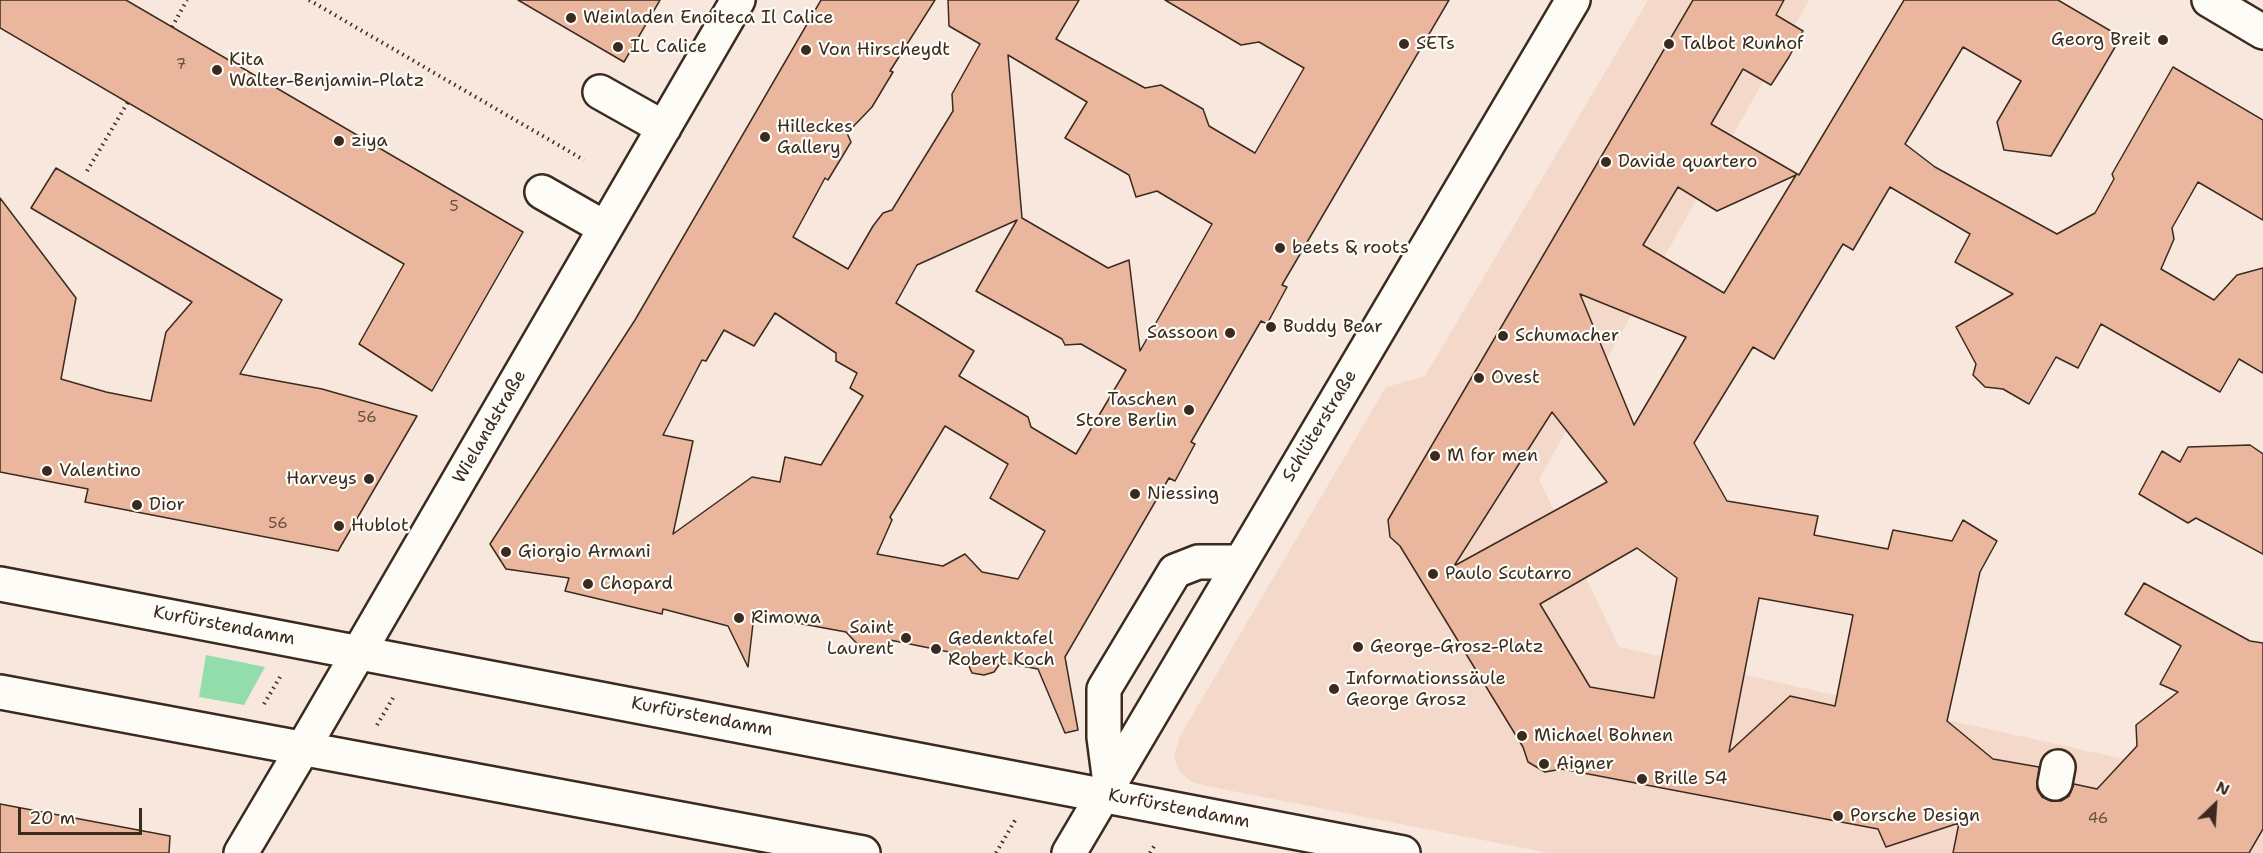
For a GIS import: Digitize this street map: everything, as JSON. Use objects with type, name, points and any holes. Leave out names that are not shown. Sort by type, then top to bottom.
[{"type":"main road","name":"Wielandstraße","points":[[242,853],[738,0]]},
{"type":"main road","name":"Schlüterstraße","points":[[1070,853],[1573,0]]},
{"type":"main road","points":[[2209,0],[2263,32]]},
{"type":"main road","points":[[600,92],[664,128]]},
{"type":"main road","points":[[542,192],[605,228]]},
{"type":"main road","points":[[1107,789],[1104,689],[1175,571],[1198,562],[1240,562]]},
{"type":"main road","name":"Kurfürstendamm","points":[[0,584],[1107,789],[1403,853]]},
{"type":"main road","points":[[0,692],[862,853]]},
{"type":"path","points":[[172,27],[187,0]]},
{"type":"path","points":[[309,0],[584,160]]},
{"type":"path","points":[[87,171],[128,102]]},
{"type":"path","points":[[260,710],[286,668]]},
{"type":"path","points":[[372,733],[398,688]]},
{"type":"path","points":[[996,853],[1022,809]]},
{"type":"shaded area","points":[[1648,0],[1809,0],[1539,479],[1619,647],[2263,790],[2263,853],[1549,853],[1212,787],[1192,782],[1179,771],[1174,757],[1180,736],[1386,387],[1425,376]]},
{"type":"green space","points":[[206,655],[265,667],[244,705],[199,697]]},
{"type":"building","points":[[0,0],[126,0],[523,232],[432,391],[359,344],[404,264],[0,28]]},
{"type":"building","points":[[518,0],[660,0],[624,62]]},
{"type":"building","points":[[821,0],[935,0],[890,71],[893,72],[872,107],[847,133],[851,142],[828,180],[825,178],[793,237],[848,269],[873,226],[883,213],[892,210],[953,111],[952,94],[980,44],[949,26],[948,0],[1079,0],[1056,39],[1145,88],[1161,85],[1203,109],[1209,126],[1255,153],[1304,68],[1259,42],[1241,45],[1165,0],[1449,0],[1282,285],[1287,287],[1267,324],[1261,321],[1191,442],[1195,444],[1175,481],[1169,478],[1065,657],[1078,730],[1065,733],[1038,669],[1001,662],[994,672],[984,675],[972,673],[964,655],[890,640],[884,649],[874,652],[863,650],[846,632],[754,615],[748,667],[728,626],[663,609],[662,614],[565,591],[569,578],[506,569],[490,544],[635,320]],"holes":[[[1008,55],[1087,102],[1065,138],[1129,175],[1136,197],[1157,191],[1212,224],[1140,351],[1129,260],[1108,268],[1022,218]],[[1017,220],[976,291],[1062,339],[1065,345],[1081,344],[1126,370],[1076,454],[1031,427],[1028,417],[959,376],[974,351],[896,303],[917,265]],[[775,313],[836,353],[836,361],[857,373],[850,388],[863,396],[821,465],[785,457],[780,482],[752,477],[673,534],[693,441],[663,435],[702,360],[706,361],[724,330],[754,346]],[[945,426],[1008,464],[990,498],[1045,531],[1018,579],[982,572],[965,554],[943,566],[877,554],[892,520],[890,517]]]},
{"type":"building","points":[[1693,0],[1784,0],[1776,15],[1803,31],[1771,85],[1743,69],[1711,124],[1799,175],[1904,0],[2058,0],[2121,37],[2051,156],[2004,150],[1997,122],[2021,81],[1963,47],[1905,144],[1935,167],[2057,234],[2095,213],[2114,179],[2112,174],[2173,67],[2263,120],[2263,220],[2198,182],[2172,228],[2174,239],[2161,269],[2214,300],[2237,275],[2263,268],[2263,373],[2239,359],[2220,392],[2101,324],[2078,368],[2056,357],[2029,404],[2003,389],[1985,387],[1973,375],[1976,364],[1956,327],[2013,294],[1955,262],[1970,234],[1890,187],[1853,250],[1843,244],[1774,359],[1753,347],[1694,443],[1727,501],[1818,516],[1814,535],[1888,549],[1893,530],[1952,541],[1963,520],[1997,541],[1980,572],[1947,721],[1993,759],[2039,767],[2037,789],[2042,797],[2051,801],[2061,801],[2069,796],[2074,784],[2097,789],[2137,746],[2136,725],[2178,692],[2160,684],[2181,646],[2125,614],[2144,583],[2250,641],[2263,643],[2263,829],[2249,853],[1953,853],[1959,823],[1886,847],[1878,829],[1562,769],[1545,772],[1528,762],[1523,747],[1400,546],[1390,537],[1388,520]],"holes":[[[1796,175],[1724,293],[1643,245],[1678,187],[1717,211]],[[1580,294],[1686,337],[1634,425]],[[1552,412],[1607,482],[1454,566]],[[1637,548],[1677,578],[1654,698],[1590,687],[1540,604]],[[1759,598],[1853,615],[1835,706],[1790,696],[1729,752]]]},
{"type":"building","points":[[56,168],[282,300],[240,374],[322,389],[417,416],[338,551],[85,502],[88,489],[0,472],[0,198],[76,298],[61,379],[106,392],[151,401],[166,332],[192,302],[31,208]]},
{"type":"building","points":[[2250,445],[2263,454],[2263,554],[2196,518],[2188,523],[2139,494],[2162,451],[2180,462],[2188,447]]},
{"type":"building","points":[[0,804],[170,836],[169,853],[0,853]]},
{"type":"place","name":"Weinladen Enoiteca Il Calice","points":[[571,18]]},
{"type":"place","name":"Georg Breit","points":[[2163,40]]},
{"type":"place","name":"SETs","points":[[1404,44]]},
{"type":"place","name":"Talbot Runhof","points":[[1669,44]]},
{"type":"place","name":"IL Calice","points":[[618,47]]},
{"type":"place","name":"Von Hirscheydt","points":[[806,50]]},
{"type":"place","name":"Kita Walter-Benjamin-Platz","points":[[217,70]]},
{"type":"place","name":"Hilleckes Gallery","points":[[765,137]]},
{"type":"place","name":"ziya","points":[[339,141]]},
{"type":"place","name":"Davide quartero","points":[[1606,162]]},
{"type":"place","name":"beets & roots","points":[[1280,248]]},
{"type":"place","name":"Buddy Bear","points":[[1271,327]]},
{"type":"place","name":"Sassoon","points":[[1230,333]]},
{"type":"place","name":"Schumacher","points":[[1503,336]]},
{"type":"place","name":"Ovest","points":[[1479,378]]},
{"type":"place","name":"Taschen Store Berlin","points":[[1189,410]]},
{"type":"place","name":"M for men","points":[[1435,456]]},
{"type":"place","name":"Valentino","points":[[47,471]]},
{"type":"place","name":"Harveys","points":[[369,479]]},
{"type":"place","name":"Niessing","points":[[1135,494]]},
{"type":"place","name":"Dior","points":[[137,505]]},
{"type":"place","name":"Hublot","points":[[339,526]]},
{"type":"place","name":"Giorgio Armani","points":[[506,552]]},
{"type":"place","name":"Paulo Scutarro","points":[[1433,574]]},
{"type":"place","name":"Chopard","points":[[588,584]]},
{"type":"place","name":"Rimowa","points":[[739,618]]},
{"type":"place","name":"Saint Laurent","points":[[906,638]]},
{"type":"place","name":"George-Grosz-Platz","points":[[1358,647]]},
{"type":"place","name":"Gedenktafel Robert Koch","points":[[936,649]]},
{"type":"place","name":"Informationssäule George Grosz","points":[[1334,689]]},
{"type":"place","name":"Michael Bohnen","points":[[1522,736]]},
{"type":"place","name":"Aigner","points":[[1544,764]]},
{"type":"place","name":"Brille 54","points":[[1642,779]]},
{"type":"place","name":"Porsche Design","points":[[1838,816]]}]
